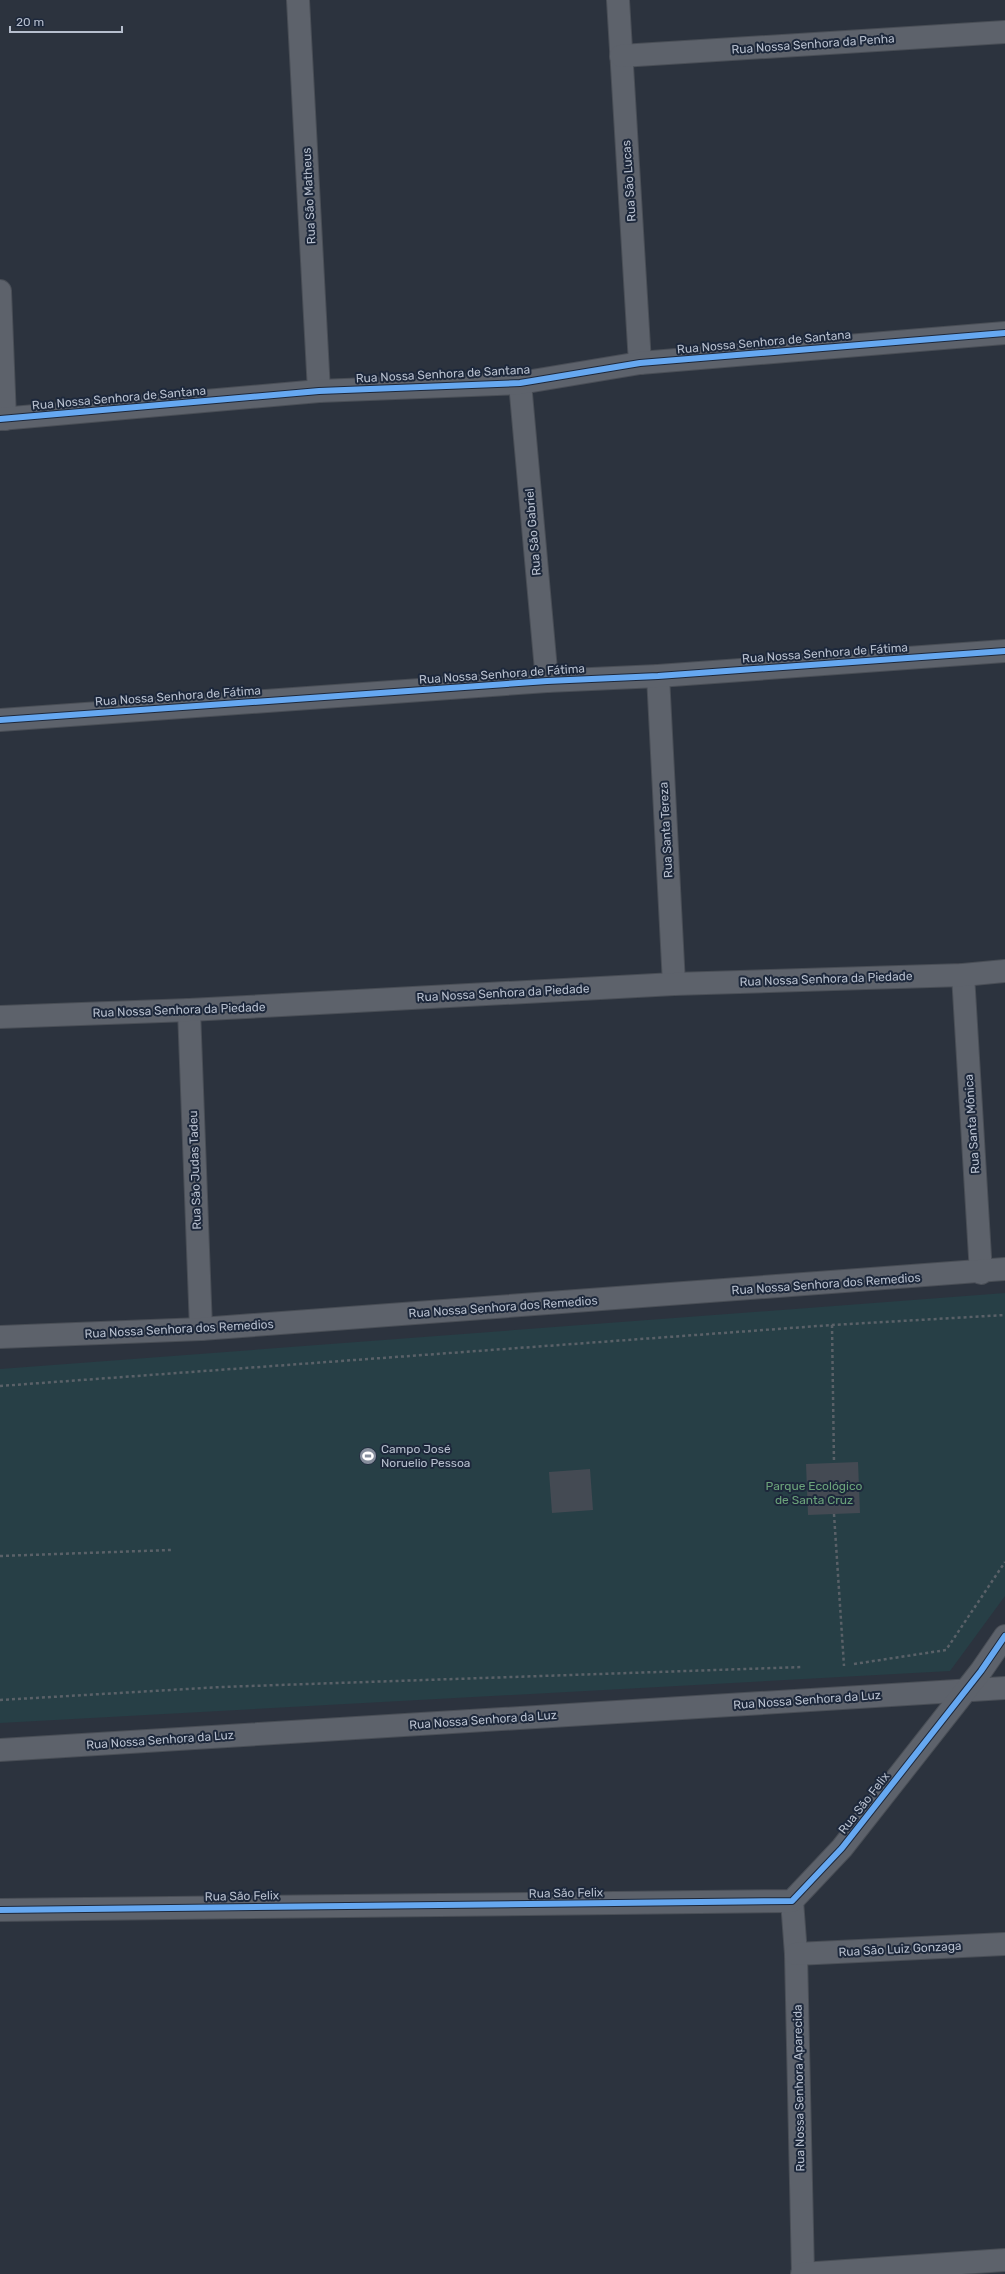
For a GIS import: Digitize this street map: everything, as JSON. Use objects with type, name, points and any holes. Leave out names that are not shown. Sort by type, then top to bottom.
[{"type":"street","name":"Rua São Matheus","points":[[298,0],[319,391]]},
{"type":"street","name":"Rua São Lucas","points":[[618,0],[640,363]]},
{"type":"street","name":"Rua Nossa Senhora da Penha","points":[[621,56],[1005,32]]},
{"type":"street","points":[[0,291],[2,419]]},
{"type":"street","name":"Rua Nossa Senhora de Santana","points":[[2,419],[319,391],[520,382],[640,363],[1005,333]]},
{"type":"street","name":"Rua São Gabriel","points":[[520,382],[547,680]]},
{"type":"street","name":"Rua Nossa Senhora de Fátima","points":[[0,720],[547,680],[658,676],[1005,650]]},
{"type":"street","name":"Rua Santa Tereza","points":[[658,676],[674,984]]},
{"type":"street","name":"Rua Nossa Senhora da Piedade","points":[[0,1017],[189,1010],[674,984],[963,975],[1005,971]]},
{"type":"street","name":"Rua Santa Mônica","points":[[963,975],[981,1273]]},
{"type":"street","name":"Rua São Judas Tadeu","points":[[189,1010],[201,1329]]},
{"type":"street","name":"Rua Nossa Senhora dos Remedios","points":[[0,1337],[201,1329],[981,1273],[1005,1270]]},
{"type":"street","name":"Rua São Felix","points":[[0,1910],[792,1901],[842,1848],[967,1690],[1005,1636]]},
{"type":"street","name":"Rua Nossa Senhora da Luz","points":[[0,1750],[1005,1688]]},
{"type":"street","name":"Rua Nossa Senhora Aparecida","points":[[792,1901],[796,1954],[802,2274]]},
{"type":"street","name":"Rua São Luiz Gonzaga","points":[[796,1954],[1005,1944]]},
{"type":"street","points":[[802,2274],[1005,2260]]},
{"type":"path","points":[[0,1386],[832,1325],[1005,1315]]},
{"type":"path","points":[[832,1325],[834,1463]]},
{"type":"path","points":[[834,1514],[844,1666]]},
{"type":"path","points":[[0,1556],[171,1550]]},
{"type":"path","points":[[836,1666],[946,1650],[1005,1562]]},
{"type":"path","points":[[0,1700],[221,1687],[804,1667]]},
{"type":"green space","name":"Parque Ecológico de Santa Cruz","points":[[1005,1293],[1005,1596],[950,1671],[0,1723],[0,1369]]},
{"type":"building","points":[[858,1462],[860,1513],[808,1515],[806,1464]]},
{"type":"building","points":[[590,1469],[593,1510],[552,1513],[549,1472]]},
{"type":"cycle path","points":[[0,419],[319,391],[520,383],[640,363],[1005,333]]},
{"type":"cycle path","points":[[0,720],[547,681],[658,676],[1005,651]]},
{"type":"cycle path","points":[[0,1910],[792,1901],[842,1848],[981,1671],[1005,1636]]},
{"type":"place","name":"Campo José Noruelio Pessoa","points":[[368,1456]]}]
